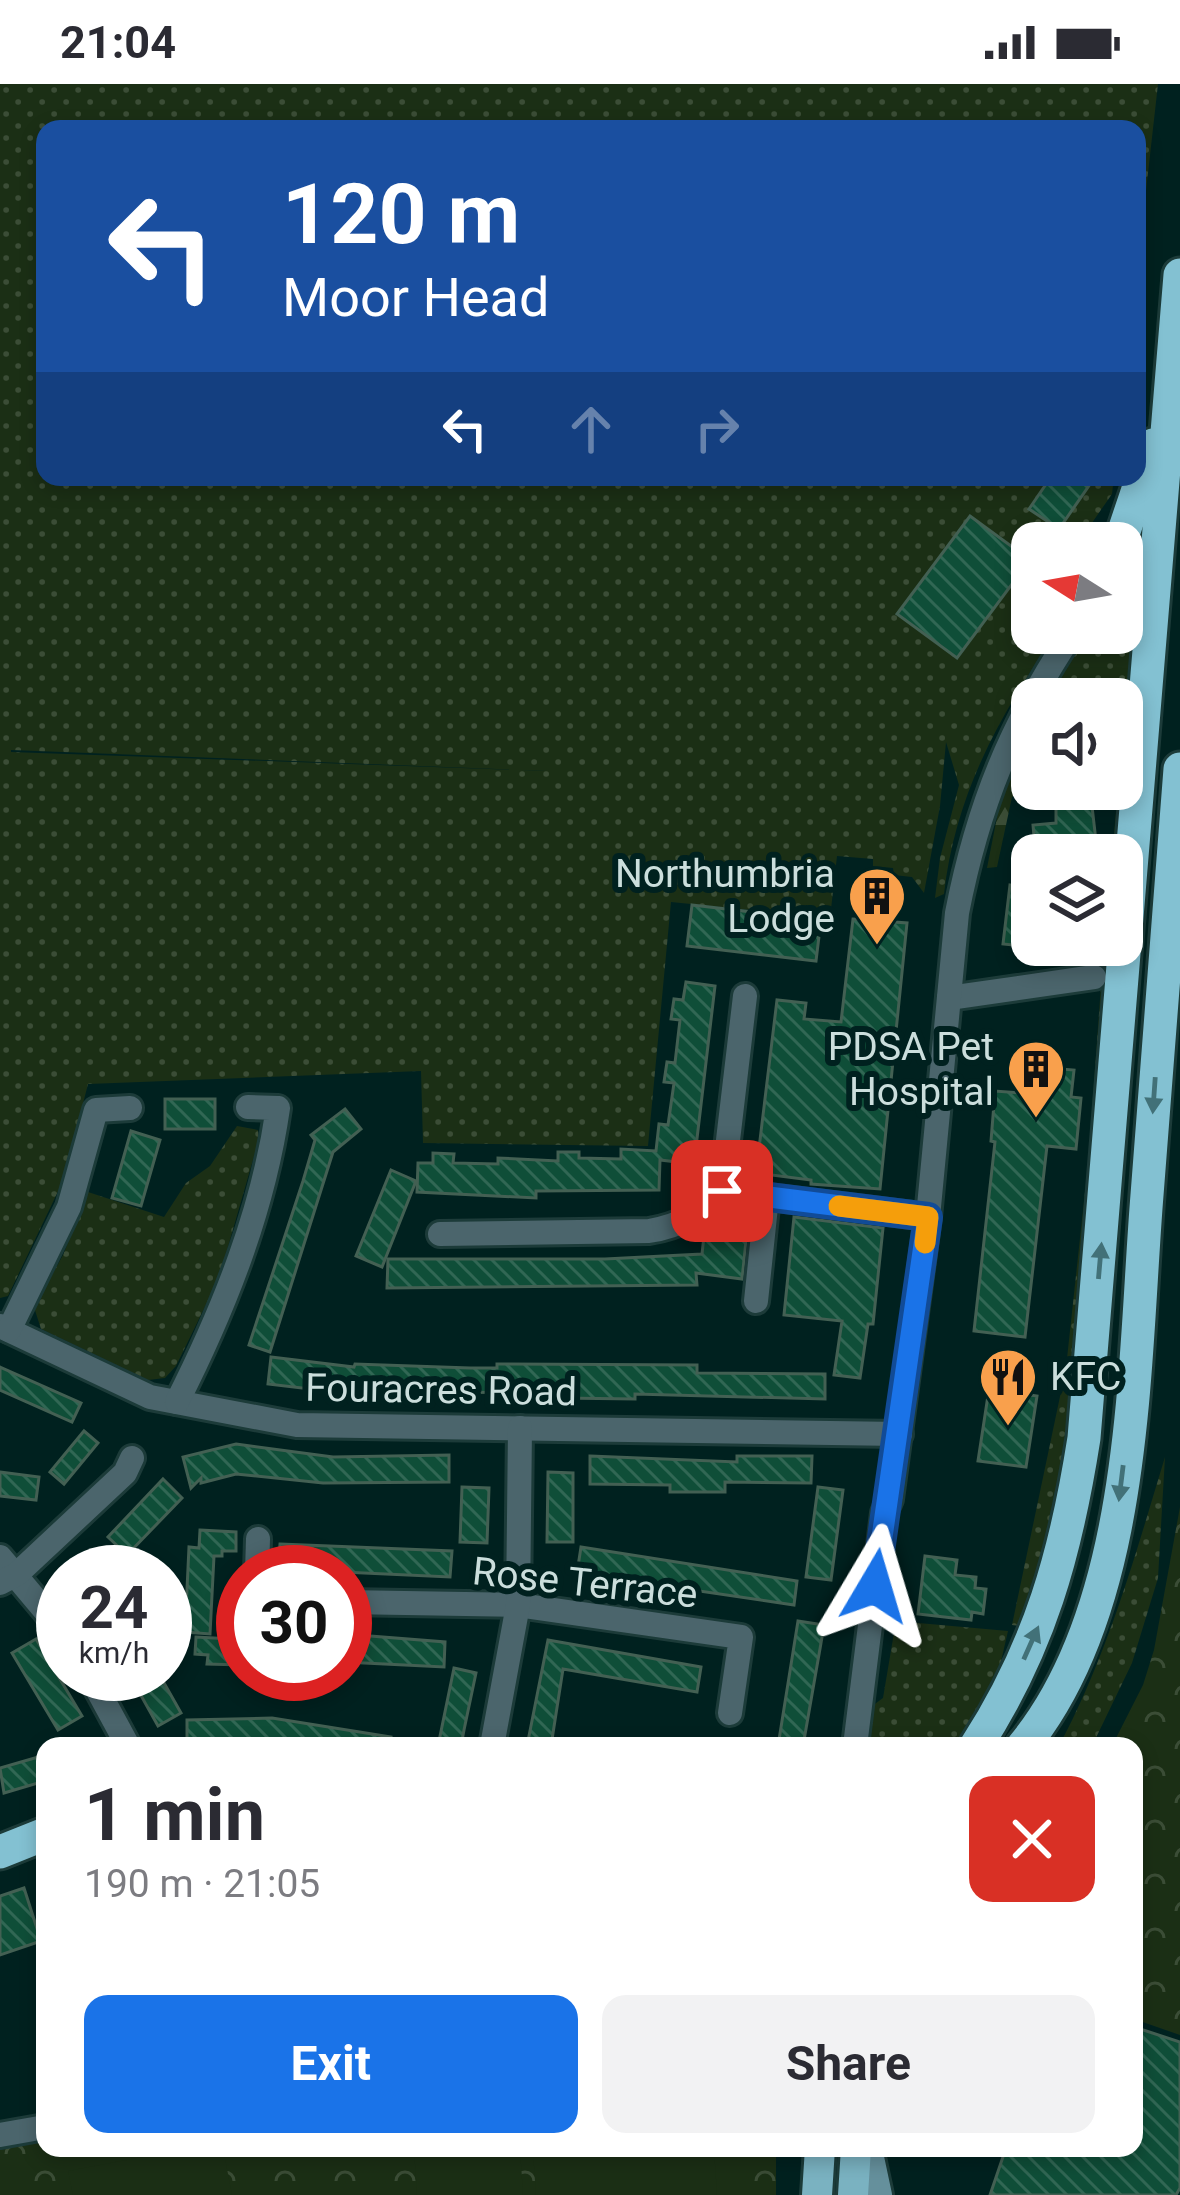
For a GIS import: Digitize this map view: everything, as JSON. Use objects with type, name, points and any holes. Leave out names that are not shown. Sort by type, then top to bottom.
[{"type":"highway","points":[[982,1737],[1046,1611],[1061,1562],[1084,1438],[1180,275]]},
{"type":"highway","points":[[1146,464],[1170,392]]},
{"type":"highway","points":[[1127,522],[1139,486]]},
{"type":"highway","points":[[1033,1737],[1082,1644],[1107,1566],[1118,1510],[1180,769]]},
{"type":"highway","points":[[0,1852],[36,1838]]},
{"type":"main road","points":[[817,2195],[818,2157]]},
{"type":"main road","points":[[853,2195],[855,2157]]},
{"type":"main road","points":[[872,2157],[880,2195]]},
{"type":"street","points":[[856,1737],[928,1217],[957,913],[983,802],[1036,687],[1058,654]]},
{"type":"street","points":[[949,998],[1094,977]]},
{"type":"street","points":[[440,1234],[649,1232],[676,1226],[700,1212],[722,1191],[745,996]]},
{"type":"street","points":[[176,1402],[208,1340],[251,1227],[272,1154],[278,1108],[248,1107]]},
{"type":"street","points":[[4,1328],[70,1207],[96,1110],[130,1108]]},
{"type":"street","points":[[722,1191],[928,1217]]},
{"type":"street","points":[[756,1301],[767,1197]]},
{"type":"street","name":"Fouracres Road","points":[[4,1328],[150,1397],[297,1425],[900,1434]]},
{"type":"street","points":[[494,1737],[518,1605],[520,1428]]},
{"type":"street","points":[[36,1603],[6,1571],[125,1473],[132,1458]]},
{"type":"street","points":[[258,1539],[258,1545]]},
{"type":"street","name":"Rose Terrace","points":[[372,1602],[518,1605],[741,1637],[730,1712]]},
{"type":"street","points":[[103,1701],[122,1737]]},
{"type":"street","points":[[0,2135],[36,2129]]},
{"type":"green space","points":[[0,84],[1158,84],[1146,191],[1146,120],[36,120],[36,486],[1113,486],[1093,522],[1011,522],[1011,654],[1043,654],[1027,678],[1011,678],[1011,704],[970,789],[944,894],[935,898],[959,785],[946,742],[924,893],[912,877],[873,866],[873,859],[837,856],[830,918],[671,902],[648,1146],[423,1143],[421,1071],[88,1084],[63,1181],[8,1296],[0,1298]],"holes":[[[11,750],[547,771],[11,752]]]},
{"type":"green space","points":[[1075,654],[1136,654],[1134,678],[1061,678]]},
{"type":"green space","points":[[1011,776],[1011,802],[997,867],[987,868]]},
{"type":"green space","points":[[1116,810],[1125,810],[1123,834],[1114,834]]},
{"type":"green space","points":[[1102,966],[1113,966],[1071,1440],[1045,1570],[1020,1626],[1012,1625],[1066,1368]]},
{"type":"green space","points":[[237,1126],[258,1130],[259,1139],[219,1278],[176,1366],[165,1378],[148,1380],[41,1329],[34,1307],[63,1255],[88,1192],[164,1217],[186,1183],[210,1166]]},
{"type":"green space","points":[[1165,1457],[1158,1578],[1132,1663],[1096,1737],[1063,1737],[1106,1640]]},
{"type":"green space","points":[[1180,1507],[1180,2035],[1143,2022],[1143,1737],[1117,1737],[1143,1685],[1154,1650]]},
{"type":"green space","points":[[896,1621],[1008,1631],[996,1683],[961,1737],[863,1737],[868,1709],[883,1698]]},
{"type":"green space","points":[[36,2143],[36,2157],[776,2157],[776,2195],[0,2195],[0,2149]]},
{"type":"green space","points":[[142,2157],[225,2157],[232,2195],[73,2195],[68,2171]]},
{"type":"green space","points":[[415,2157],[521,2157],[523,2195],[417,2195]]},
{"type":"green space","points":[[533,2157],[715,2157],[717,2195],[536,2195]]},
{"type":"building","points":[[1045,486],[1089,486],[1064,522],[1048,522],[1029,509]]},
{"type":"building","points":[[970,516],[1011,546],[1011,586],[957,658],[897,614]]},
{"type":"building","points":[[1056,810],[1092,810],[1095,834],[1034,834],[1033,825],[1056,823]]},
{"type":"building","points":[[1010,885],[1011,885],[1011,945],[1003,944]]},
{"type":"building","points":[[692,905],[821,920],[816,961],[687,946]]},
{"type":"building","points":[[853,919],[907,923],[880,1189],[811,1184],[811,1180],[756,1173],[777,1000],[806,1003],[804,1019],[841,1022]]},
{"type":"building","points":[[686,982],[715,986],[694,1164],[660,1160],[659,1190],[536,1191],[536,1198],[417,1192],[418,1163],[433,1163],[433,1153],[454,1154],[453,1163],[498,1164],[498,1158],[558,1161],[558,1152],[579,1152],[579,1158],[621,1159],[621,1149],[656,1151],[659,1124],[668,1125],[674,1083],[664,1082],[667,1062],[675,1063],[680,1020],[671,1019],[674,999],[683,1000]]},
{"type":"building","points":[[1025,1066],[1074,1070],[1071,1097],[1081,1098],[1076,1149],[1047,1146],[1025,1337],[974,1331],[995,1142],[991,1141],[995,1091],[1023,1093]]},
{"type":"building","points":[[165,1099],[215,1099],[215,1129],[165,1129]]},
{"type":"building","points":[[345,1109],[361,1129],[333,1152],[270,1352],[249,1345],[303,1181],[315,1140],[311,1135]]},
{"type":"building","points":[[131,1131],[160,1140],[141,1206],[112,1198]]},
{"type":"building","points":[[391,1170],[416,1181],[382,1267],[356,1256]]},
{"type":"building","points":[[737,1210],[749,1212],[742,1279],[696,1273],[697,1285],[387,1288],[388,1259],[702,1254],[704,1236],[733,1240]]},
{"type":"building","points":[[794,1217],[883,1228],[873,1324],[868,1324],[860,1378],[834,1375],[842,1321],[784,1315]]},
{"type":"building","points":[[271,1357],[354,1367],[697,1365],[697,1373],[825,1374],[825,1399],[635,1394],[635,1399],[561,1398],[561,1392],[344,1393],[268,1384]]},
{"type":"building","points":[[0,1367],[81,1403],[72,1422],[0,1390]]},
{"type":"building","name":"KFC","points":[[989,1389],[1037,1396],[1026,1467],[978,1461]]},
{"type":"building","points":[[84,1431],[98,1443],[64,1484],[50,1472]]},
{"type":"building","points":[[236,1444],[333,1457],[449,1455],[449,1482],[323,1483],[236,1474],[201,1483],[201,1478],[191,1488],[183,1457]]},
{"type":"building","points":[[590,1456],[737,1462],[737,1456],[812,1456],[811,1483],[725,1482],[725,1492],[670,1492],[670,1485],[590,1484]]},
{"type":"building","points":[[0,1472],[39,1477],[36,1500],[0,1496]]},
{"type":"building","points":[[548,1472],[573,1473],[573,1542],[547,1542]]},
{"type":"building","points":[[163,1479],[182,1498],[137,1545],[116,1545],[108,1537]]},
{"type":"building","points":[[462,1487],[489,1488],[487,1543],[460,1542]]},
{"type":"building","points":[[818,1487],[843,1490],[831,1580],[806,1577]]},
{"type":"building","points":[[200,1530],[236,1532],[236,1545],[216,1545],[210,1634],[192,1633],[192,1547],[199,1548]]},
{"type":"building","points":[[581,1547],[797,1581],[794,1605],[577,1573]]},
{"type":"building","points":[[372,1548],[452,1551],[450,1577],[372,1573]]},
{"type":"building","points":[[925,1556],[957,1560],[955,1575],[976,1577],[975,1588],[986,1589],[983,1614],[972,1612],[971,1620],[918,1614]]},
{"type":"building","points":[[798,1621],[824,1625],[805,1737],[779,1737]]},
{"type":"building","points":[[372,1636],[445,1642],[444,1667],[372,1663]]},
{"type":"building","points":[[196,1637],[216,1638],[216,1664],[207,1664],[208,1655],[195,1654]]},
{"type":"building","points":[[36,1639],[36,1693],[12,1653]]},
{"type":"building","points":[[548,1640],[701,1667],[697,1692],[563,1669],[552,1737],[529,1737]]},
{"type":"building","points":[[454,1668],[476,1673],[463,1737],[440,1737]]},
{"type":"building","points":[[41,1701],[73,1701],[82,1716],[58,1730]]},
{"type":"building","points":[[144,1701],[174,1701],[181,1713],[158,1726]]},
{"type":"building","points":[[272,1718],[391,1737],[187,1737],[187,1720]]},
{"type":"building","points":[[36,1758],[36,1784],[4,1793],[0,1768]]},
{"type":"building","points":[[24,1888],[36,1925],[36,1943],[0,1955],[0,1896]]},
{"type":"building","points":[[1143,2030],[1180,2042],[1180,2188],[1176,2195],[990,2195],[1003,2157],[1143,2157]]},
{"type":"slow traffic","points":[[839,1206],[928,1217],[925,1243]]},
{"type":"place","name":"Northumbria Lodge","points":[[877,947]]},
{"type":"place","name":"PDSA Pet Hospital","points":[[1036,1120]]},
{"type":"place","name":"KFC","points":[[1008,1428]]},
{"type":"route","points":[[722,1191],[928,1217],[875,1586]]}]
